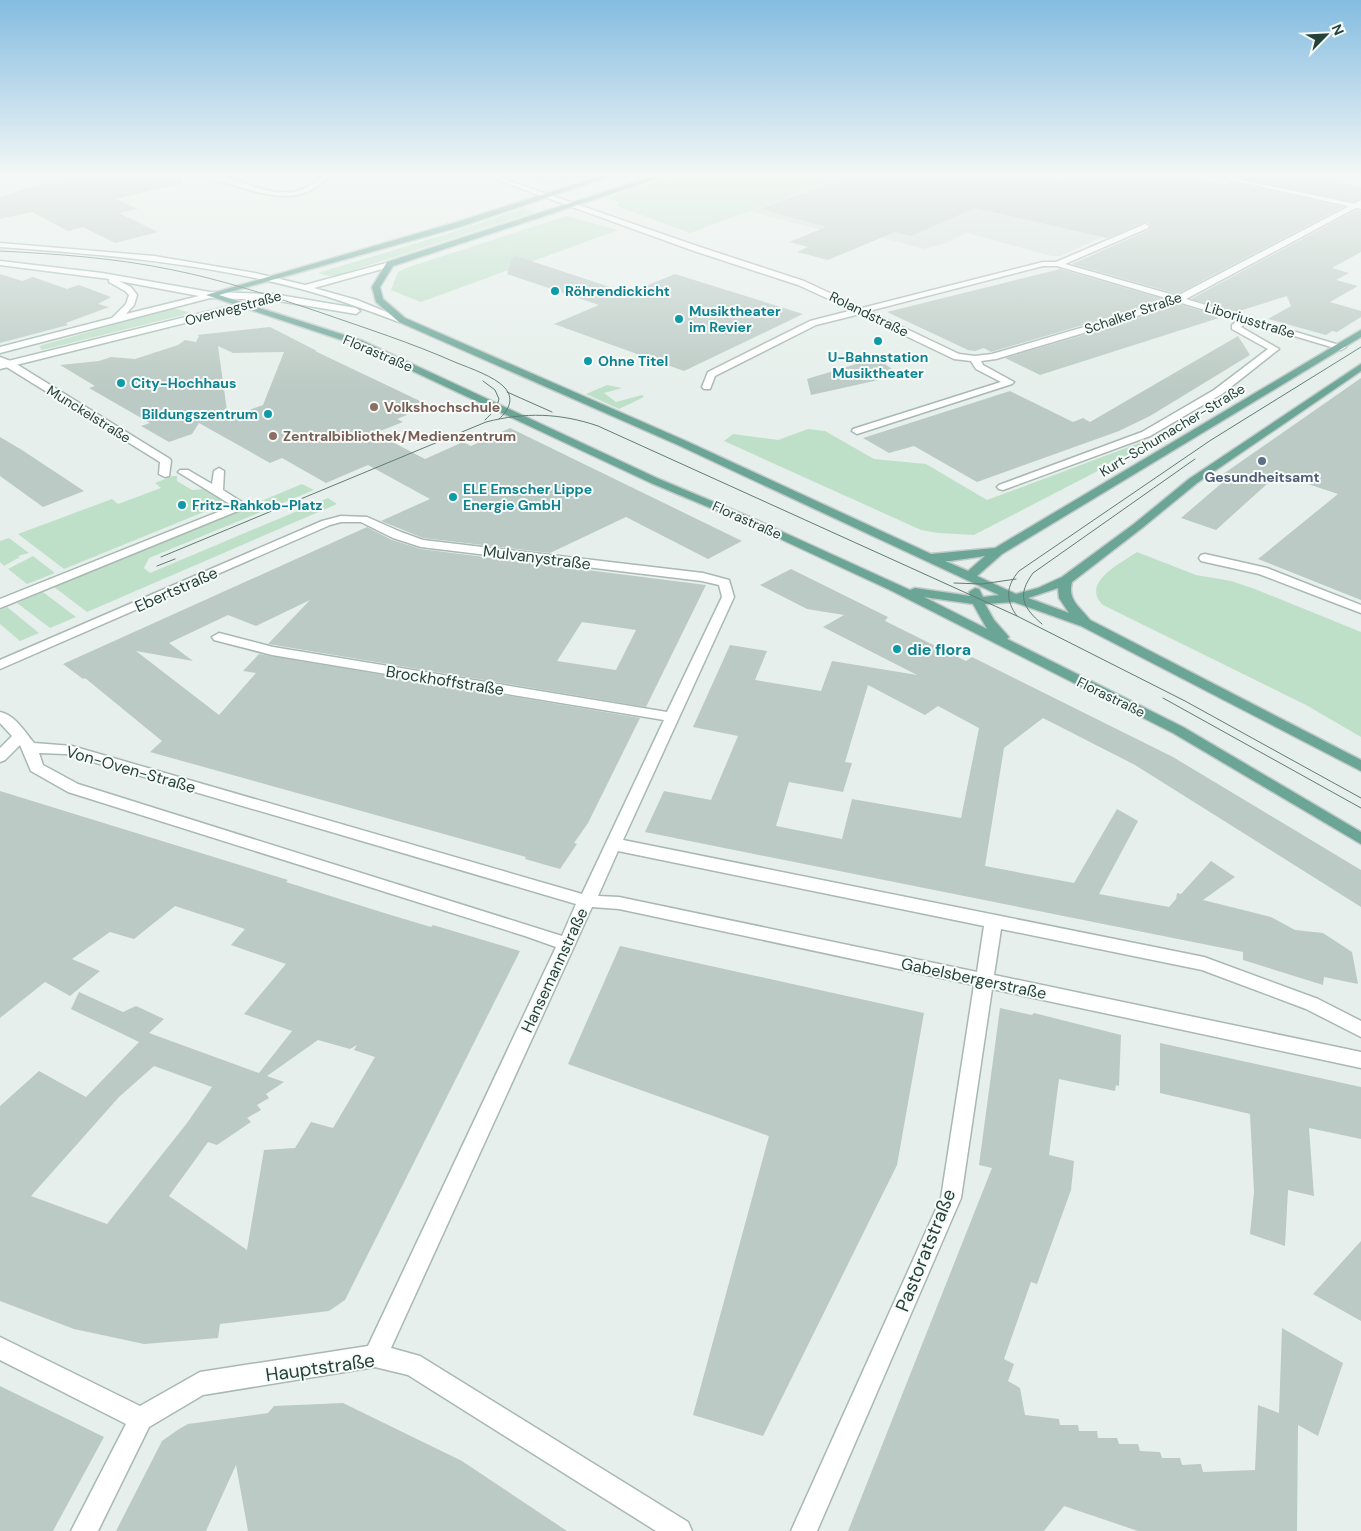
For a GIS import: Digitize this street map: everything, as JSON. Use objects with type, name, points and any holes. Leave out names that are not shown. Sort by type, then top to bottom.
[{"type":"main road","name":"Overwegstraße","points":[[210,295],[383,246]]},
{"type":"main road","name":"Overwegstraße","points":[[390,264],[444,246]]},
{"type":"main road","points":[[390,264],[376,289],[379,300],[402,320],[682,443],[1015,598],[1086,623],[1361,766]]},
{"type":"main road","name":"Florastraße","points":[[210,295],[360,343],[631,470],[748,520],[894,588],[1178,730],[1361,839]]},
{"type":"main road","name":"Kurt-Schumacher-Straße","points":[[970,576],[998,551],[1341,347],[1361,333]]},
{"type":"main road","points":[[894,588],[940,597],[977,601],[1015,598],[1042,591],[1066,580],[1138,526],[1193,481],[1361,366]]},
{"type":"main road","name":"Kurt-Schumacher-Straße","points":[[928,557],[950,557],[998,551]]},
{"type":"main road","points":[[970,576],[977,601],[988,624],[1003,638],[1029,656]]},
{"type":"main road","points":[[1066,580],[1062,591],[1065,598],[1086,623]]},
{"type":"street","points":[[19,246],[118,254],[204,265],[308,287],[367,306],[402,320]]},
{"type":"street","name":"Rolandstraße","points":[[692,246],[801,284],[957,357],[975,359],[979,367],[1009,382],[857,431]]},
{"type":"street","points":[[1057,264],[1098,246]]},
{"type":"street","name":"Schalker Straße","points":[[975,359],[1002,354],[1111,322],[1178,299],[1279,246]]},
{"type":"street","name":"Florastraße","points":[[0,263],[102,275],[210,295]]},
{"type":"street","name":"Overwegstraße","points":[[3,364],[246,305],[390,264]]},
{"type":"street","name":"Liboriusstraße","points":[[707,387],[711,374],[813,323],[1043,264],[1057,264],[1341,347]]},
{"type":"street","name":"Florastraße","points":[[102,275],[128,288],[133,295],[133,299],[126,309],[114,320]]},
{"type":"street","points":[[210,295],[273,297],[402,320]]},
{"type":"street","name":"Overwegstraße","points":[[0,350],[210,295]]},
{"type":"street","name":"Kurt-Schumacher-Straße","points":[[1003,487],[1146,434],[1218,392],[1274,349],[1235,327],[1245,319]]},
{"type":"street","name":"Munckelstraße","points":[[3,364],[166,462],[165,474]]},
{"type":"street","points":[[0,604],[238,507],[217,491],[184,472]]},
{"type":"street","points":[[217,491],[219,472]]},
{"type":"street","name":"Mulvanystraße","points":[[352,518],[364,519],[398,535],[421,542],[703,577],[725,583]]},
{"type":"street","name":"Ebertstraße","points":[[0,665],[326,523],[352,518]]},
{"type":"street","points":[[1205,558],[1263,571],[1361,609]]},
{"type":"street","name":"Hansemannstraße","points":[[374,1356],[728,597],[725,583]]},
{"type":"street","name":"Brockhoffstraße","points":[[219,637],[272,651],[672,717]]},
{"type":"street","points":[[0,716],[12,726],[25,742],[0,757]]},
{"type":"street","name":"Von-Oven-Straße","points":[[25,742],[67,749],[586,901]]},
{"type":"street","name":"Von-Oven-Straße","points":[[25,742],[36,768],[73,788],[532,931],[566,944]]},
{"type":"street","points":[[613,844],[1204,964],[1312,1004],[1361,1030]]},
{"type":"street","name":"Gabelsbergerstraße","points":[[586,901],[619,903],[1361,1060]]},
{"type":"street","name":"Pastoratstraße","points":[[804,1531],[951,1198],[993,922]]},
{"type":"street","points":[[0,1348],[141,1418],[84,1531]]},
{"type":"street","name":"Hauptstraße","points":[[141,1418],[200,1384],[374,1356],[412,1364],[679,1531]]},
{"type":"shaded area","points":[[915,246],[933,246],[924,249]]},
{"type":"shaded area","points":[[1017,246],[1081,246],[1060,256],[1052,256]]},
{"type":"green space","points":[[406,246],[427,246],[338,275],[329,276],[318,273]]},
{"type":"green space","points":[[472,246],[573,246],[421,302],[391,290],[398,272]]},
{"type":"green space","points":[[173,308],[191,313],[42,350],[39,346]]},
{"type":"green space","points":[[607,385],[622,388],[604,393],[616,402],[642,395],[644,397],[619,409],[586,394]]},
{"type":"green space","points":[[808,429],[825,431],[874,459],[926,464],[987,500],[1142,442],[1148,445],[974,535],[921,530],[724,441],[733,434],[778,440]]},
{"type":"green space","points":[[177,476],[177,481],[192,490],[205,489],[226,503],[64,569],[18,534],[112,499],[118,504],[161,488],[155,483]]},
{"type":"green space","points":[[302,484],[314,490],[149,558],[144,568],[150,573],[328,498],[337,504],[87,612],[54,587]]},
{"type":"green space","points":[[9,538],[29,553],[18,556],[20,557],[4,566],[0,562],[0,541]]},
{"type":"green space","points":[[1137,552],[1196,575],[1231,581],[1255,589],[1361,632],[1361,737],[1306,705],[1103,605],[1097,597],[1096,589],[1099,581],[1105,574]]},
{"type":"green space","points":[[33,556],[55,573],[27,584],[8,569]]},
{"type":"green space","points":[[43,592],[76,617],[50,628],[17,603]]},
{"type":"green space","points":[[7,607],[39,633],[20,641],[0,624],[0,610]]},
{"type":"building","points":[[806,246],[860,246],[828,260],[797,252],[808,247]]},
{"type":"building","points":[[1112,246],[1268,246],[1177,294],[1072,264]]},
{"type":"building","points":[[1288,246],[1361,246],[1361,252],[1332,268],[1349,273],[1336,280],[1358,286],[1330,302],[1361,311],[1361,317],[1337,332],[1332,331],[1326,335],[1268,319],[1291,306],[1287,296],[1236,312],[1191,299]]},
{"type":"building","name":"Musiktheater im Revier","points":[[513,255],[628,293],[675,274],[803,314],[684,371],[554,324],[599,305],[507,274]]},
{"type":"building","points":[[1060,269],[1163,299],[1107,318],[991,352],[984,348],[975,351],[968,350],[887,312]]},
{"type":"building","points":[[0,274],[22,281],[33,277],[67,289],[79,285],[111,297],[98,304],[109,307],[66,323],[68,325],[0,343]]},
{"type":"building","points":[[1178,304],[1222,317],[1040,375],[1005,358],[1115,326]]},
{"type":"building","points":[[270,327],[317,351],[315,351],[422,402],[399,411],[407,415],[397,419],[403,422],[375,433],[425,459],[463,442],[471,446],[510,428],[742,541],[708,559],[626,517],[550,553],[423,538],[381,521],[430,499],[368,465],[326,483],[282,458],[270,463],[199,423],[192,434],[169,442],[141,426],[150,423],[89,388],[95,386],[60,365],[99,361],[111,357],[135,359],[178,345],[185,340],[196,342],[199,336],[197,335]],"holes":[[[218,346],[233,353],[284,352],[263,405],[228,418]]]},
{"type":"building","points":[[1238,336],[1250,355],[1150,416],[1119,431],[977,482],[914,446],[889,453],[863,438],[1010,391],[1073,422],[1083,418],[1090,422]]},
{"type":"building","points":[[876,358],[901,375],[811,395],[807,379]]},
{"type":"building","points":[[1361,378],[1361,600],[1258,559],[1338,494],[1278,474],[1216,530],[1181,518],[1223,482],[1216,479]]},
{"type":"building","points":[[0,437],[84,491],[43,507],[0,476]]},
{"type":"building","points":[[367,527],[392,540],[421,549],[706,585],[646,707],[268,644],[310,600],[256,626],[228,615],[169,643],[193,661],[136,651],[219,715],[256,673],[243,671],[259,654],[640,718],[588,823],[574,843],[577,844],[560,869],[525,859],[526,857],[150,752],[162,741],[85,678],[83,679],[63,664]],"holes":[[[582,622],[636,630],[616,670],[557,661]]]},
{"type":"building","points":[[791,569],[888,617],[885,621],[966,661],[972,657],[1173,757],[1361,870],[1361,907],[1135,765],[1043,718],[1004,748],[985,866],[1074,883],[1117,809],[1138,821],[1099,894],[1169,907],[1176,899],[1177,893],[1181,894],[1211,861],[1235,877],[1203,900],[1271,917],[1295,930],[1323,933],[1352,952],[1358,984],[1324,977],[1323,985],[1243,960],[1243,952],[645,832],[664,791],[711,800],[738,736],[693,727],[730,645],[767,651],[755,680],[821,691],[832,661],[917,675],[823,627],[844,615],[807,609],[760,585]],"holes":[[[868,685],[925,715],[938,706],[979,728],[961,818],[852,799],[842,839],[776,826],[789,782],[843,792],[852,763],[845,762]]]},
{"type":"building","points":[[0,791],[288,880],[286,882],[381,912],[431,927],[433,925],[520,951],[345,1300],[329,1311],[220,1324],[218,1338],[144,1344],[74,1329],[0,1301],[0,1106],[39,1071],[86,1097],[140,1041],[71,1009],[79,992],[123,1012],[136,1006],[164,1019],[149,1033],[259,1073],[292,1031],[244,1014],[286,964],[231,945],[245,929],[175,906],[134,939],[110,932],[72,959],[100,971],[70,996],[45,982],[0,1018]],"holes":[[[318,1040],[350,1049],[357,1045],[354,1050],[375,1057],[333,1128],[311,1122],[295,1148],[264,1150],[247,1250],[169,1196],[208,1142],[217,1145],[251,1122],[247,1118],[261,1110],[257,1105],[269,1098],[266,1094],[284,1082],[267,1076]],[[154,1066],[212,1087],[187,1123],[107,1224],[31,1196],[119,1097]]]},
{"type":"building","points":[[620,946],[924,1013],[897,1165],[763,1436],[693,1415],[769,1136],[568,1064]]},
{"type":"building","points":[[1000,1008],[1032,1015],[1034,1013],[1121,1035],[1119,1086],[1116,1085],[1115,1091],[1059,1079],[1049,1155],[1074,1161],[1071,1190],[1037,1284],[1031,1282],[1004,1359],[1014,1364],[1008,1381],[1020,1388],[1025,1415],[1059,1419],[1060,1425],[1078,1425],[1079,1431],[1097,1431],[1098,1438],[1117,1438],[1119,1444],[1138,1444],[1140,1451],[1160,1452],[1162,1458],[1180,1458],[1182,1465],[1201,1464],[1203,1472],[1255,1470],[1258,1405],[1279,1413],[1282,1328],[1343,1363],[1318,1436],[1298,1425],[1297,1531],[1138,1531],[1064,1506],[1044,1531],[848,1531],[992,1168],[979,1165]]},
{"type":"building","points":[[1160,1043],[1361,1087],[1361,1139],[1309,1128],[1314,1196],[1288,1190],[1285,1246],[1250,1234],[1254,1192],[1250,1114],[1160,1093]]},
{"type":"building","points":[[1361,1241],[1361,1321],[1313,1294]]},
{"type":"building","points":[[0,1386],[104,1437],[53,1531],[0,1531]]},
{"type":"building","points":[[343,1403],[462,1461],[567,1531],[248,1531],[236,1465],[206,1531],[116,1531],[162,1441],[179,1429],[188,1424],[268,1413],[274,1406]]},
{"type":"tram line","points":[[0,251],[130,262],[229,283],[319,312],[423,349],[495,380],[508,392]]},
{"type":"tram line","points":[[1014,579],[1019,571],[1211,440],[1361,347]]},
{"type":"tram line","points":[[483,381],[495,390],[499,399],[496,409],[485,420]]},
{"type":"tram line","points":[[499,419],[508,408],[510,400],[508,392]]},
{"type":"tram line","points":[[508,392],[552,412]]},
{"type":"tram line","points":[[161,557],[486,422],[529,415],[542,415],[570,418],[598,426],[1017,616]]},
{"type":"tram line","points":[[1042,624],[1030,612],[1024,600],[1025,588],[1033,573],[1195,459]]},
{"type":"tram line","points":[[157,566],[175,559]]},
{"type":"tram line","points":[[954,583],[982,584],[1014,579]]},
{"type":"tram line","points":[[1014,579],[1009,588],[1009,599],[1017,616]]},
{"type":"tram line","points":[[1017,616],[1185,701],[1361,798]]},
{"type":"tram line","points":[[1163,698],[1361,808]]},
{"type":"place","name":"Röhrendickicht","points":[[555,291]]},
{"type":"place","name":"Musiktheater im Revier","points":[[679,319]]},
{"type":"place","name":"U-Bahnstation Musiktheater","points":[[878,341]]},
{"type":"place","name":"Ohne Titel","points":[[588,361]]},
{"type":"place","name":"City-Hochhaus","points":[[121,383]]},
{"type":"place","name":"Volkshochschule","points":[[374,407]]},
{"type":"place","name":"Bildungszentrum","points":[[268,414]]},
{"type":"place","name":"Zentralbibliothek/Medienzentrum","points":[[273,436]]},
{"type":"place","name":"Gesundheitsamt","points":[[1262,461]]},
{"type":"place","name":"ELE Emscher Lippe Energie GmbH","points":[[453,497]]},
{"type":"place","name":"Fritz-Rahkob-Platz","points":[[182,505]]},
{"type":"place","name":"die flora","points":[[897,649]]}]
